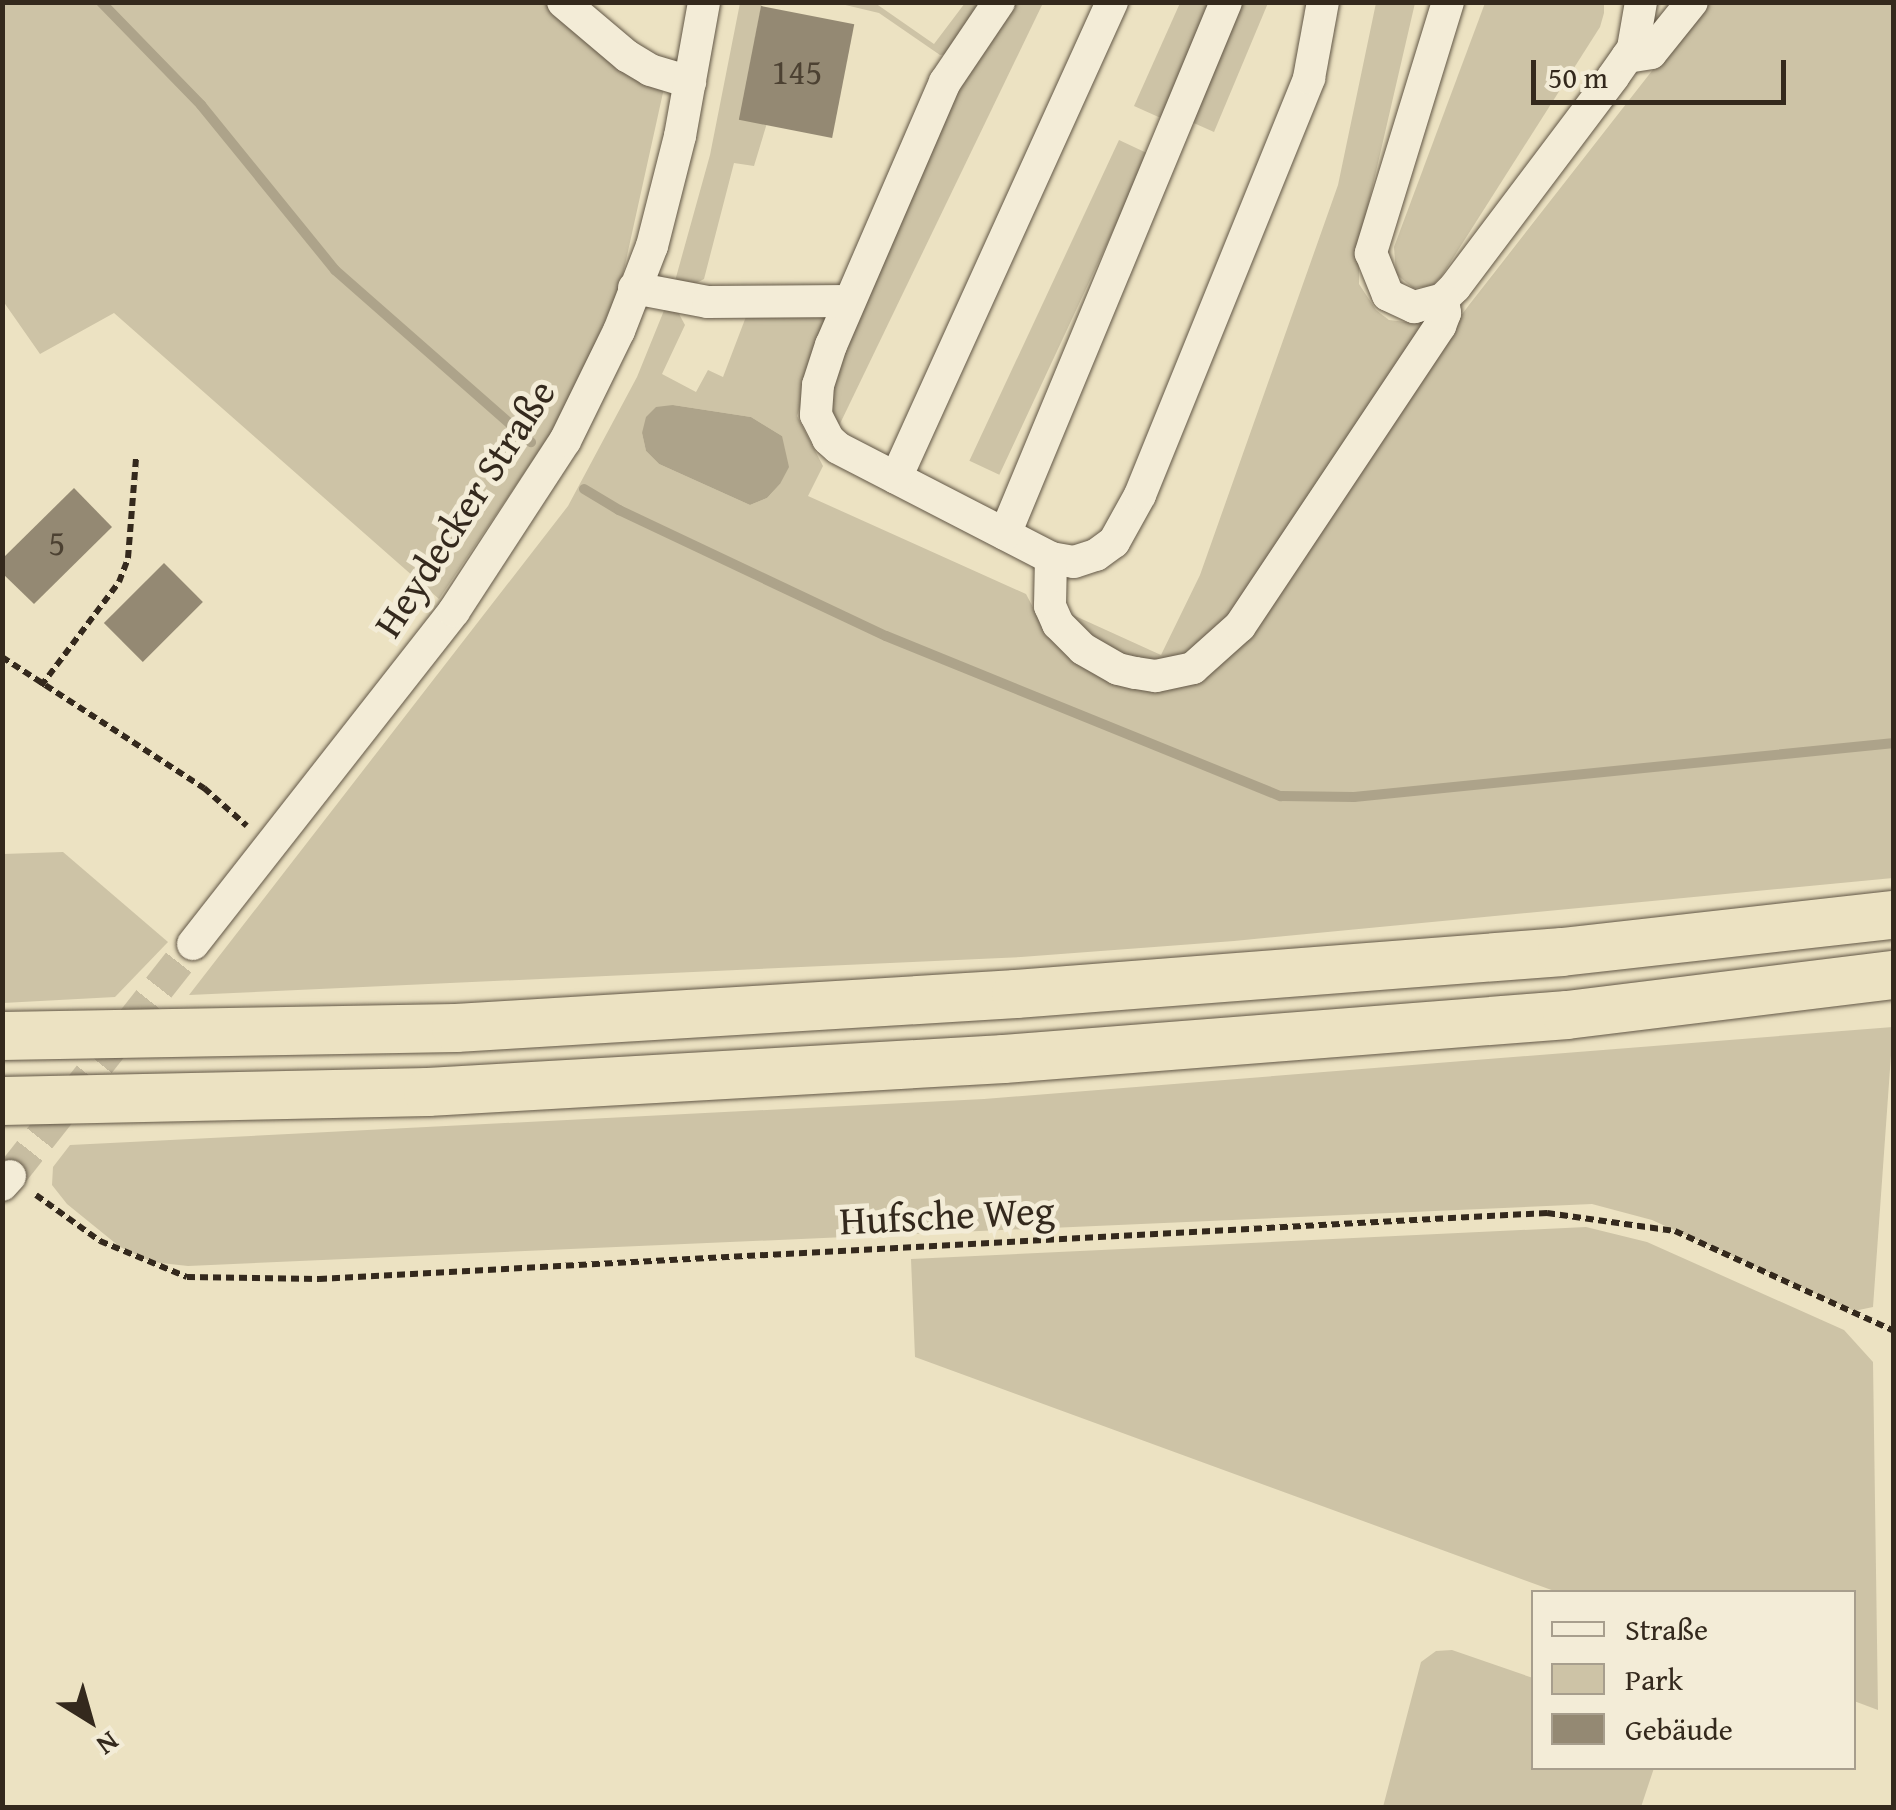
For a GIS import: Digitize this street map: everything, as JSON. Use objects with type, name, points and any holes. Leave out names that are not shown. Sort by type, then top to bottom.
[{"type":"highway","points":[[2,1036],[456,1028],[978,996],[1562,952],[1894,914]]},
{"type":"highway","points":[[2,1101],[428,1092],[1004,1059],[1567,1015],[1894,975]]},
{"type":"street","points":[[562,2],[639,63],[690,82]]},
{"type":"street","name":"Heydecker Straße","points":[[193,944],[454,611],[533,496],[594,387],[668,190],[704,2]]},
{"type":"street","points":[[999,2],[945,82],[849,301],[818,385],[816,414],[828,439],[838,448],[1052,558],[1074,562],[1096,555],[1114,542],[1128,522],[1309,78],[1323,2]]},
{"type":"street","points":[[896,478],[1112,2]]},
{"type":"street","points":[[1005,534],[1226,2]]},
{"type":"street","points":[[1448,2],[1371,253],[1388,296],[1414,307],[1444,299],[1627,57],[1639,29],[1641,2]]},
{"type":"street","points":[[1627,57],[1651,52],[1666,40],[1692,2]]},
{"type":"street","points":[[634,288],[708,302],[849,301]]},
{"type":"street","points":[[1052,558],[1050,606],[1058,624],[1083,649],[1118,669],[1136,673],[1156,676],[1193,668],[1240,626],[1440,326],[1445,313],[1444,299]]},
{"type":"path","points":[[42,686],[119,582],[128,558],[136,458]]},
{"type":"path","points":[[2,657],[204,788],[270,846]]},
{"type":"path","name":"Hufsche Weg","points":[[6,1180],[100,1241],[187,1276],[319,1279],[1547,1214],[1675,1231],[1894,1331]]},
{"type":"green space","points":[[2,3],[572,3],[668,70],[621,283],[568,408],[439,599],[114,313],[40,354],[3,301]]},
{"type":"green space","points":[[740,3],[762,3],[740,119],[767,123],[754,166],[734,163],[704,279],[691,286],[675,281],[710,155]]},
{"type":"green space","points":[[837,3],[875,3],[934,44],[965,3],[985,3],[948,54],[940,55],[879,13]]},
{"type":"green space","points":[[1013,3],[1043,3],[836,432],[828,385],[961,78]]},
{"type":"green space","points":[[1180,3],[1213,3],[1163,119],[1134,106]]},
{"type":"green space","points":[[1238,3],[1268,3],[1214,132],[1187,120]]},
{"type":"green space","points":[[1376,3],[1415,3],[1359,245],[1359,284],[1376,310],[1389,320],[1430,325],[1240,608],[1177,662],[1118,657],[1062,610],[1161,655],[1200,575],[1338,185]]},
{"type":"green space","points":[[1485,3],[1604,3],[1604,13],[1600,27],[1441,277],[1432,286],[1413,288],[1396,274],[1394,247]]},
{"type":"green space","points":[[1705,3],[1893,3],[1893,878],[1234,941],[1021,957],[189,995],[568,506],[637,377],[665,308],[678,312],[685,325],[662,374],[696,392],[708,370],[723,377],[747,314],[829,315],[797,416],[823,466],[808,496],[1026,594],[1039,619],[1188,682],[1469,305]],"holes":[[[673,405],[751,417],[782,436],[780,484],[767,498],[750,505],[659,464],[646,451],[642,433]]]},
{"type":"green space","points":[[1119,140],[1149,154],[999,475],[969,461]]},
{"type":"green space","points":[[63,852],[168,942],[115,997],[3,1003],[3,854]]},
{"type":"green space","points":[[1893,1027],[1873,1307],[1854,1311],[1652,1220],[1592,1204],[188,1266],[152,1262],[120,1247],[67,1204],[52,1185],[53,1167],[70,1145],[984,1099]]},
{"type":"green space","points":[[1586,1227],[1647,1242],[1844,1330],[1873,1362],[1878,1710],[1856,1702],[1856,1590],[1552,1590],[915,1357],[911,1259]]},
{"type":"green space","points":[[1452,1650],[1531,1677],[1531,1770],[1653,1770],[1641,1807],[1383,1807],[1421,1662],[1436,1651]]},
{"type":"shaded area","points":[[673,405],[751,417],[782,436],[789,467],[780,484],[767,498],[750,505],[659,464],[646,451],[642,433],[646,417],[656,407]]},
{"type":"building","points":[[761,6],[854,24],[832,138],[739,120]]},
{"type":"building","points":[[74,488],[112,527],[34,604],[2,573],[2,559]]},
{"type":"building","points":[[164,563],[203,602],[143,662],[104,623]]},
{"type":"waterway","points":[[101,2],[201,105],[335,270],[531,442]]},
{"type":"waterway","points":[[584,489],[619,510],[886,636],[1281,796],[1354,797],[1894,743]]},
{"type":"tunnel","points":[[10,1176],[193,944]]}]
